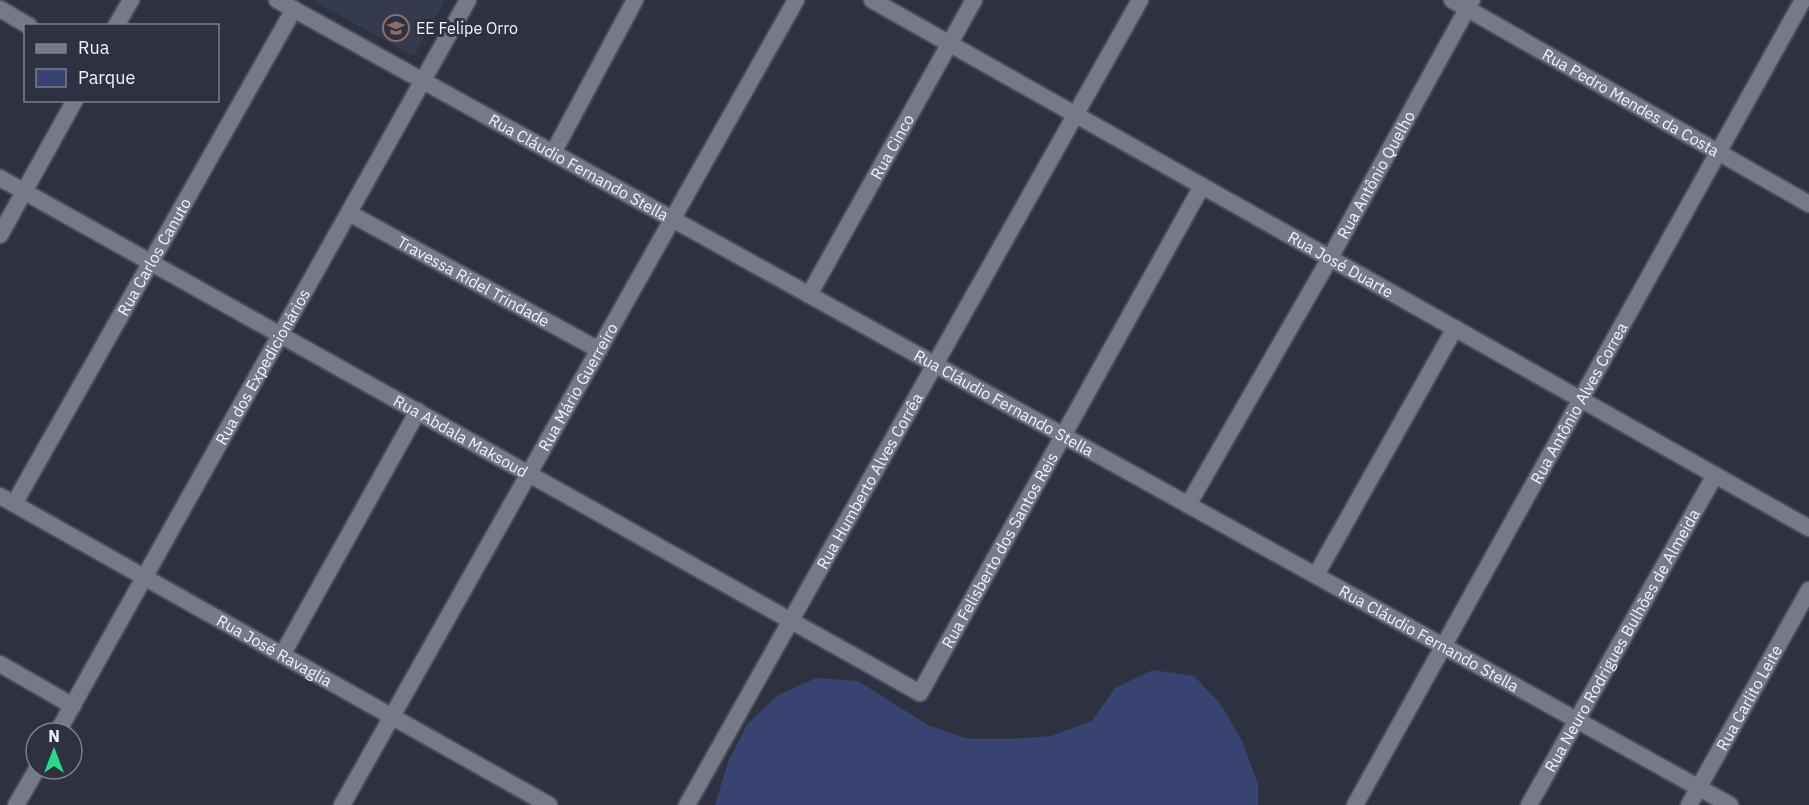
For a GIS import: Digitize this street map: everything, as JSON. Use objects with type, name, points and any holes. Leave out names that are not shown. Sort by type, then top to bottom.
[{"type":"street","points":[[118,24],[131,0]]},
{"type":"street","name":"Rua Cláudio Fernando Stella","points":[[277,0],[1730,805]]},
{"type":"street","name":"Rua dos Expedicionários","points":[[64,721],[468,0]]},
{"type":"street","points":[[553,153],[635,0]]},
{"type":"street","name":"Rua Mário Guerreiro","points":[[342,805],[796,0]]},
{"type":"street","name":"Rua José Duarte","points":[[872,0],[1809,528]]},
{"type":"street","name":"Rua Cinco","points":[[809,295],[974,0]]},
{"type":"street","name":"Rua Humberto Alves Corrêa","points":[[687,805],[1140,0]]},
{"type":"street","name":"Rua Pedro Mendes da Costa","points":[[1452,0],[1470,4],[1809,204]]},
{"type":"street","name":"Rua Antônio Alves Correa","points":[[1355,805],[1803,0]]},
{"type":"street","name":"Rua Antônio Quelho","points":[[1188,505],[1330,258],[1470,4]]},
{"type":"street","points":[[0,9],[26,24]]},
{"type":"street","name":"Rua Carlos Canuto","points":[[7,500],[151,262],[294,9]]},
{"type":"street","points":[[0,235],[74,102]]},
{"type":"street","name":"Rua Abdala Maksoud","points":[[0,177],[920,693]]},
{"type":"street","name":"Rua Felisberto dos Santos Reis","points":[[920,693],[1202,186]]},
{"type":"street","name":"Travessa Ridel Trindade","points":[[349,213],[599,350]]},
{"type":"street","points":[[1316,575],[1455,328]]},
{"type":"street","points":[[282,655],[418,411]]},
{"type":"street","name":"Rua Neuro Rodrigues Bulhões de Almeida","points":[[1529,805],[1715,475]]},
{"type":"street","name":"Rua José Ravaglia","points":[[7,500],[392,717],[522,799],[549,805]]},
{"type":"street","name":"Rua Carlito Leite","points":[[1689,805],[1809,590]]},
{"type":"street","points":[[0,664],[73,706]]},
{"type":"street","points":[[16,805],[30,781]]},
{"type":"shaded area","name":"EE Felipe Orro","points":[[312,0],[445,0],[414,56]]},
{"type":"green space","points":[[1153,670],[1194,676],[1222,706],[1243,743],[1258,784],[1258,805],[715,805],[728,762],[748,723],[778,695],[816,678],[858,681],[928,725],[968,739],[1008,739],[1051,736],[1092,721],[1115,688]]},
{"type":"place","name":"EE Felipe Orro","points":[[396,28]]}]
